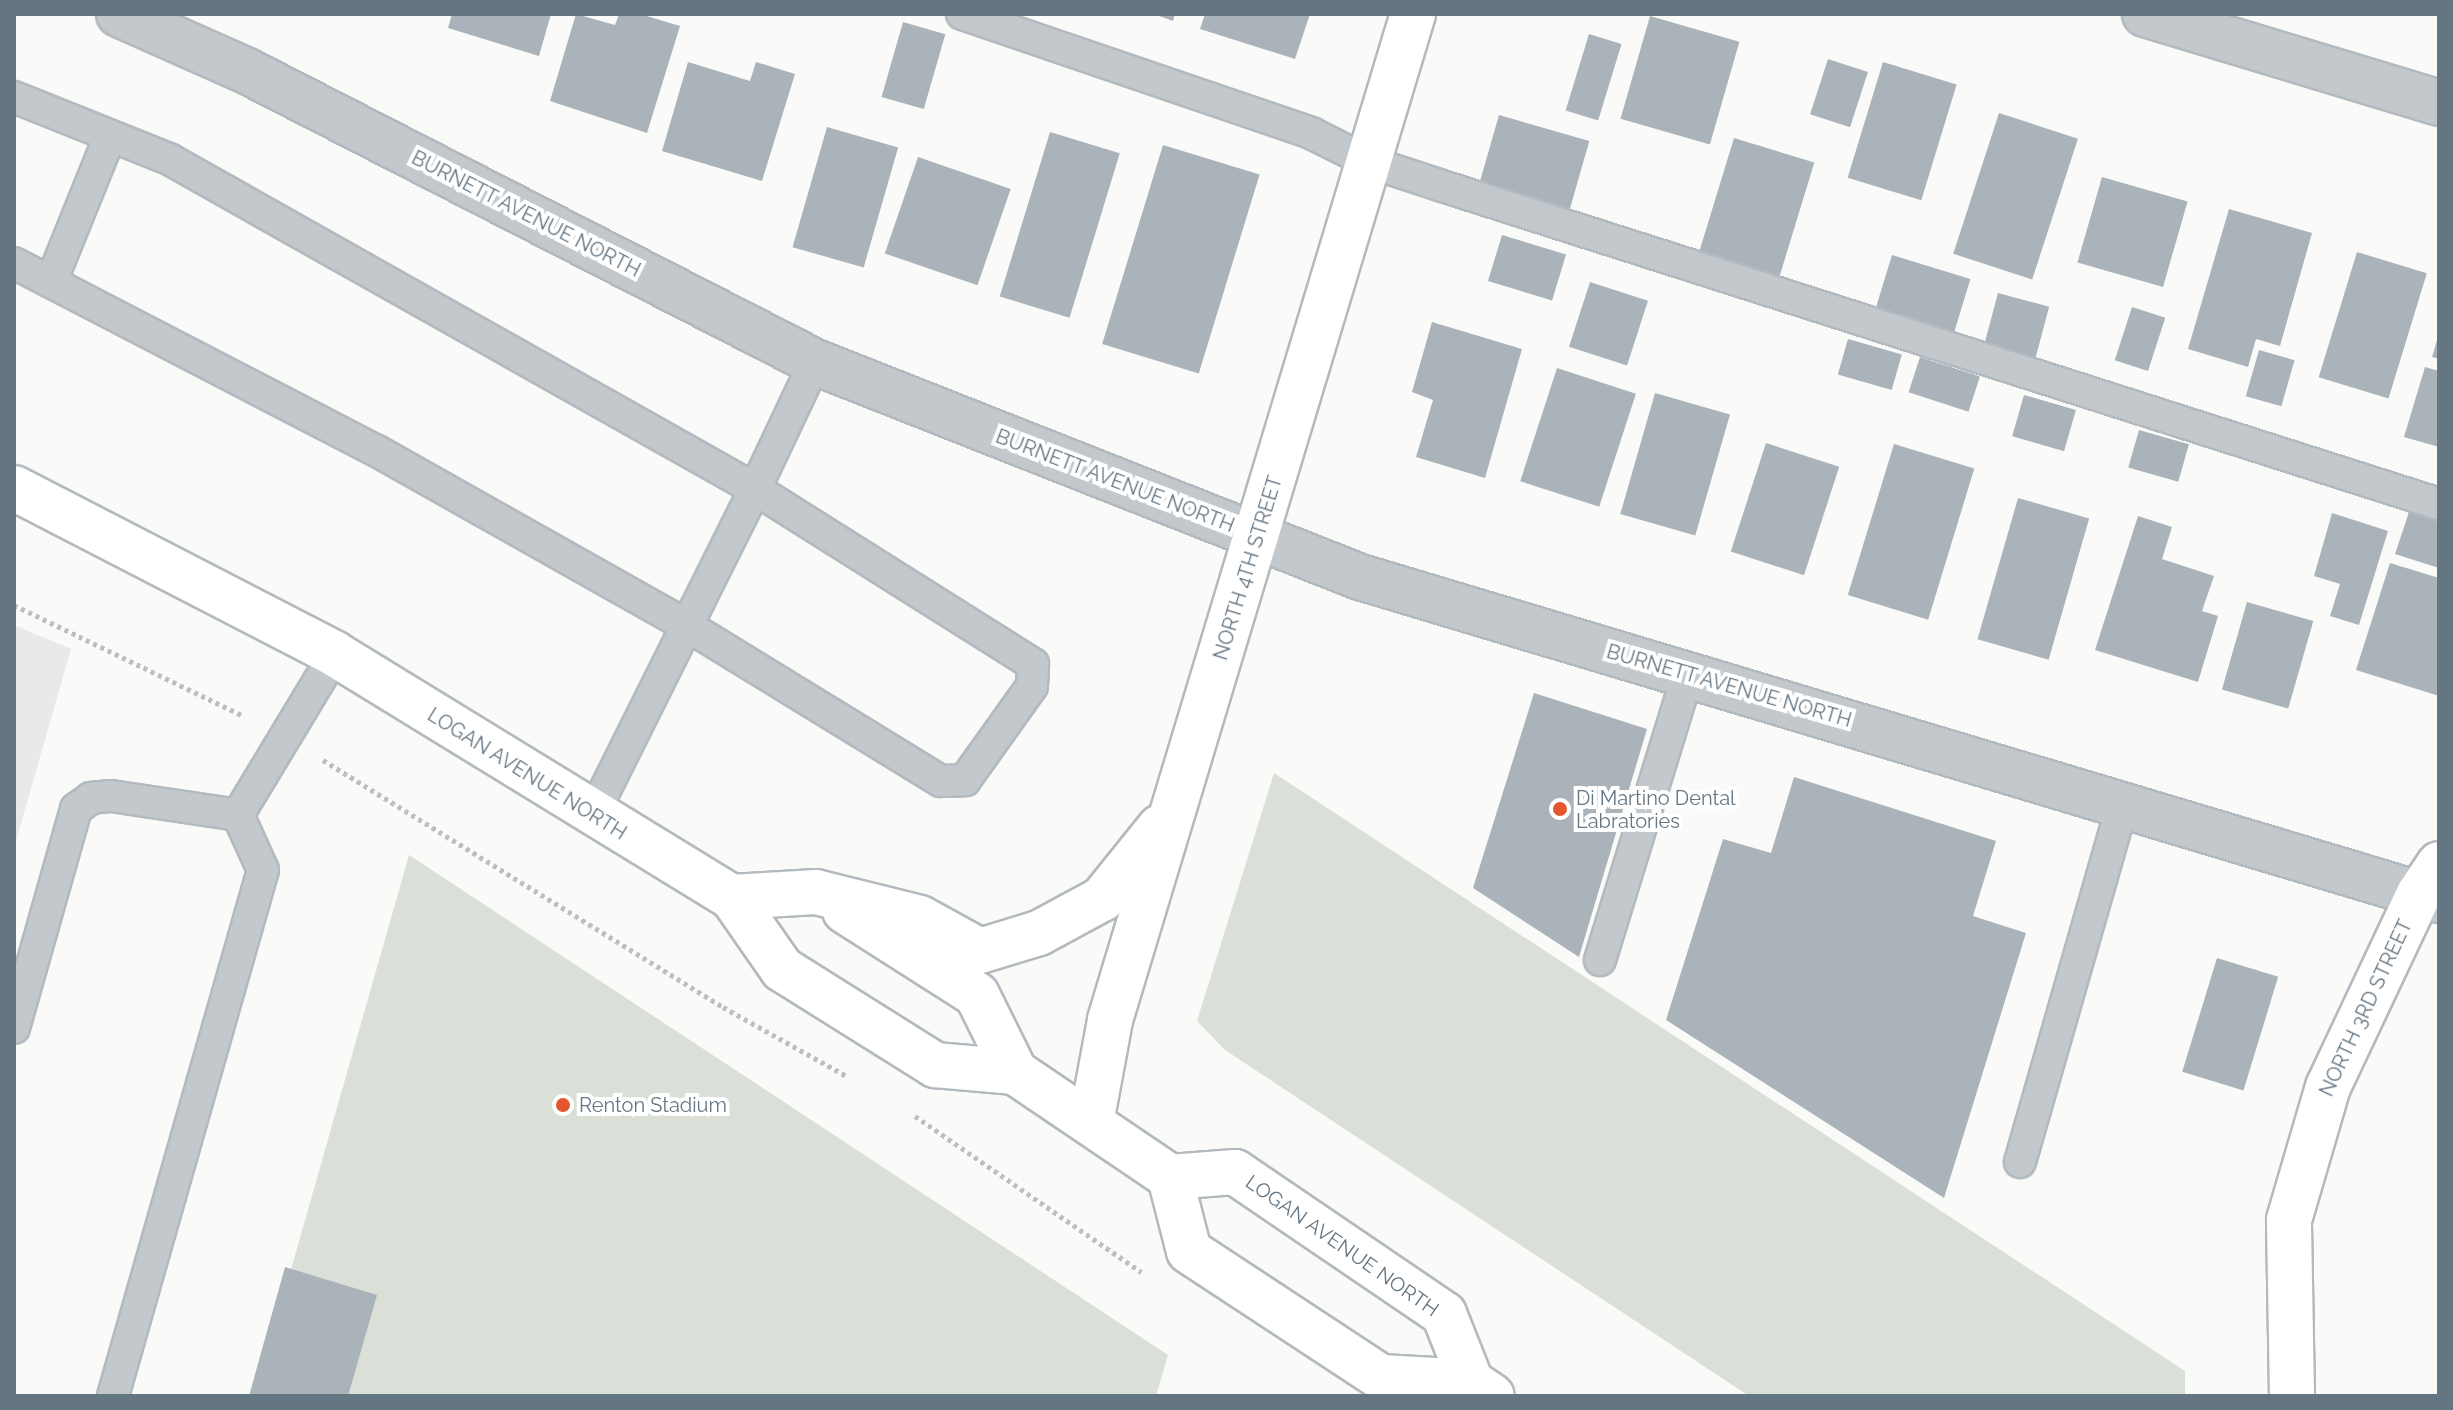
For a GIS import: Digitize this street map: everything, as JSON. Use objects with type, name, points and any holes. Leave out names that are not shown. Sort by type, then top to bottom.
[{"type":"main road","name":"NORTH 4TH STREET","points":[[1091,1123],[1110,1020],[1258,537],[1413,14]]},
{"type":"main road","name":"LOGAN AVENUE NORTH","points":[[14,488],[335,654],[592,816],[732,897],[782,969],[935,1065],[1015,1072],[1170,1177],[1235,1172],[1444,1314],[1482,1389]]},
{"type":"main road","points":[[732,897],[816,892],[920,918],[980,951],[1039,933],[1102,899],[1174,809]]},
{"type":"main road","name":"NORTH 3RD STREET","points":[[2292,1393],[2289,1220],[2328,1087],[2432,886]]},
{"type":"main road","name":"LOGAN AVENUE NORTH","points":[[816,892],[977,995],[1015,1072]]},
{"type":"main road","name":"LOGAN AVENUE NORTH","points":[[1170,1177],[1189,1251],[1381,1377],[1482,1389]]},
{"type":"street","name":"BURNETT AVENUE NORTH","points":[[119,14],[247,71],[815,362],[1360,577],[2123,803],[2432,886]]},
{"type":"street","points":[[2145,14],[2439,103]]},
{"type":"lane","points":[[962,14],[1311,133],[1369,162],[2439,504]]},
{"type":"lane","points":[[14,97],[169,159],[755,489],[1033,664],[1032,686],[965,780],[941,781],[686,625],[377,451],[14,263]]},
{"type":"lane","points":[[51,282],[110,136]]},
{"type":"lane","points":[[592,816],[815,362]]},
{"type":"lane","points":[[238,815],[335,654]]},
{"type":"lane","points":[[1600,960],[1688,674]]},
{"type":"lane","points":[[14,1028],[76,809],[91,798],[111,796],[238,815]]},
{"type":"lane","points":[[2020,1162],[2123,803]]},
{"type":"lane","points":[[113,1396],[263,870],[238,815]]},
{"type":"path","points":[[14,605],[286,737],[723,1007],[861,1084]]},
{"type":"path","points":[[902,1107],[1149,1277]]},
{"type":"shaded area","points":[[14,625],[71,649],[14,848]]},
{"type":"shaded area","points":[[1274,773],[2185,1371],[2185,1396],[1749,1396],[1225,1050],[1197,1021]]},
{"type":"shaded area","name":"Renton Stadium","points":[[409,855],[1168,1355],[1156,1396],[255,1396]]},
{"type":"building","points":[[452,14],[551,14],[539,56],[448,28]]},
{"type":"building","points":[[576,14],[615,25],[619,14],[640,14],[680,26],[647,133],[550,101]]},
{"type":"building","points":[[1154,14],[1175,14],[1173,21]]},
{"type":"building","points":[[1205,14],[1310,14],[1295,59],[1200,29]]},
{"type":"building","points":[[1650,16],[1739,42],[1710,144],[1621,119]]},
{"type":"building","points":[[903,22],[945,34],[924,109],[882,97]]},
{"type":"building","points":[[1589,34],[1622,44],[1598,120],[1566,111]]},
{"type":"building","points":[[1828,59],[1868,72],[1850,127],[1810,114]]},
{"type":"building","points":[[688,62],[750,81],[756,62],[795,74],[762,181],[662,151]]},
{"type":"building","points":[[1883,62],[1957,85],[1921,200],[1848,178]]},
{"type":"building","points":[[1999,113],[2078,139],[2032,279],[1953,254]]},
{"type":"building","points":[[1499,115],[1589,141],[1570,209],[1479,183]]},
{"type":"building","points":[[827,127],[898,147],[864,268],[793,247]]},
{"type":"building","points":[[1050,132],[1120,153],[1070,318],[1000,296]]},
{"type":"building","points":[[1734,138],[1814,163],[1776,287],[1696,262]]},
{"type":"building","points":[[1163,145],[1260,175],[1199,373],[1102,344]]},
{"type":"building","points":[[918,157],[1011,189],[977,285],[885,253]]},
{"type":"building","points":[[2102,177],[2188,202],[2163,287],[2077,263]]},
{"type":"building","points":[[2229,209],[2312,233],[2280,346],[2256,339],[2248,367],[2188,349]]},
{"type":"building","points":[[1502,235],[1566,255],[1552,300],[1488,281]]},
{"type":"building","points":[[2357,252],[2427,273],[2389,399],[2319,377]]},
{"type":"building","points":[[1892,255],[1970,279],[1952,340],[1873,316]]},
{"type":"building","points":[[1590,282],[1648,301],[1627,366],[1569,347]]},
{"type":"building","points":[[1998,293],[2049,307],[2035,359],[1984,345]]},
{"type":"building","points":[[2132,307],[2165,318],[2148,371],[2115,360]]},
{"type":"building","points":[[1432,322],[1522,349],[1485,478],[1416,457],[1433,400],[1412,392]]},
{"type":"building","points":[[2439,337],[2439,359],[2432,357]]},
{"type":"building","points":[[1848,339],[1902,354],[1892,390],[1838,375]]},
{"type":"building","points":[[2259,350],[2295,360],[2281,406],[2246,396]]},
{"type":"building","points":[[1920,357],[1980,376],[1968,412],[1909,392]]},
{"type":"building","points":[[2425,367],[2439,371],[2439,447],[2404,437]]},
{"type":"building","points":[[1557,368],[1636,394],[1599,507],[1520,481]]},
{"type":"building","points":[[1655,393],[1730,414],[1695,536],[1620,514]]},
{"type":"building","points":[[2024,395],[2076,410],[2064,451],[2012,436]]},
{"type":"building","points":[[2139,430],[2189,444],[2178,482],[2128,467]]},
{"type":"building","points":[[1766,443],[1839,467],[1804,575],[1731,551]]},
{"type":"building","points":[[1894,444],[1974,469],[1928,620],[1848,595]]},
{"type":"building","points":[[2018,498],[2089,518],[2049,660],[1977,639]]},
{"type":"building","points":[[2409,512],[2439,522],[2439,568],[2395,554]]},
{"type":"building","points":[[2332,513],[2388,531],[2359,625],[2330,616],[2340,584],[2314,576]]},
{"type":"building","points":[[2138,516],[2172,527],[2162,559],[2214,576],[2202,611],[2218,616],[2198,682],[2095,650]]},
{"type":"building","points":[[2390,563],[2439,578],[2439,696],[2356,670]]},
{"type":"building","points":[[2247,602],[2313,621],[2288,708],[2222,689]]},
{"type":"building","name":"Di Martino Dental Labratories","points":[[1534,693],[1647,729],[1579,957],[1473,888]]},
{"type":"building","points":[[1794,777],[1996,841],[1973,916],[2026,933],[1944,1198],[1666,1020],[1723,839],[1771,853]]},
{"type":"building","points":[[2217,958],[2278,977],[2243,1091],[2182,1072]]},
{"type":"building","points":[[285,1267],[377,1295],[348,1396],[249,1396]]},
{"type":"place","name":"Di Martino Dental Labratories","points":[[1560,809]]},
{"type":"place","name":"Renton Stadium","points":[[563,1105]]}]
